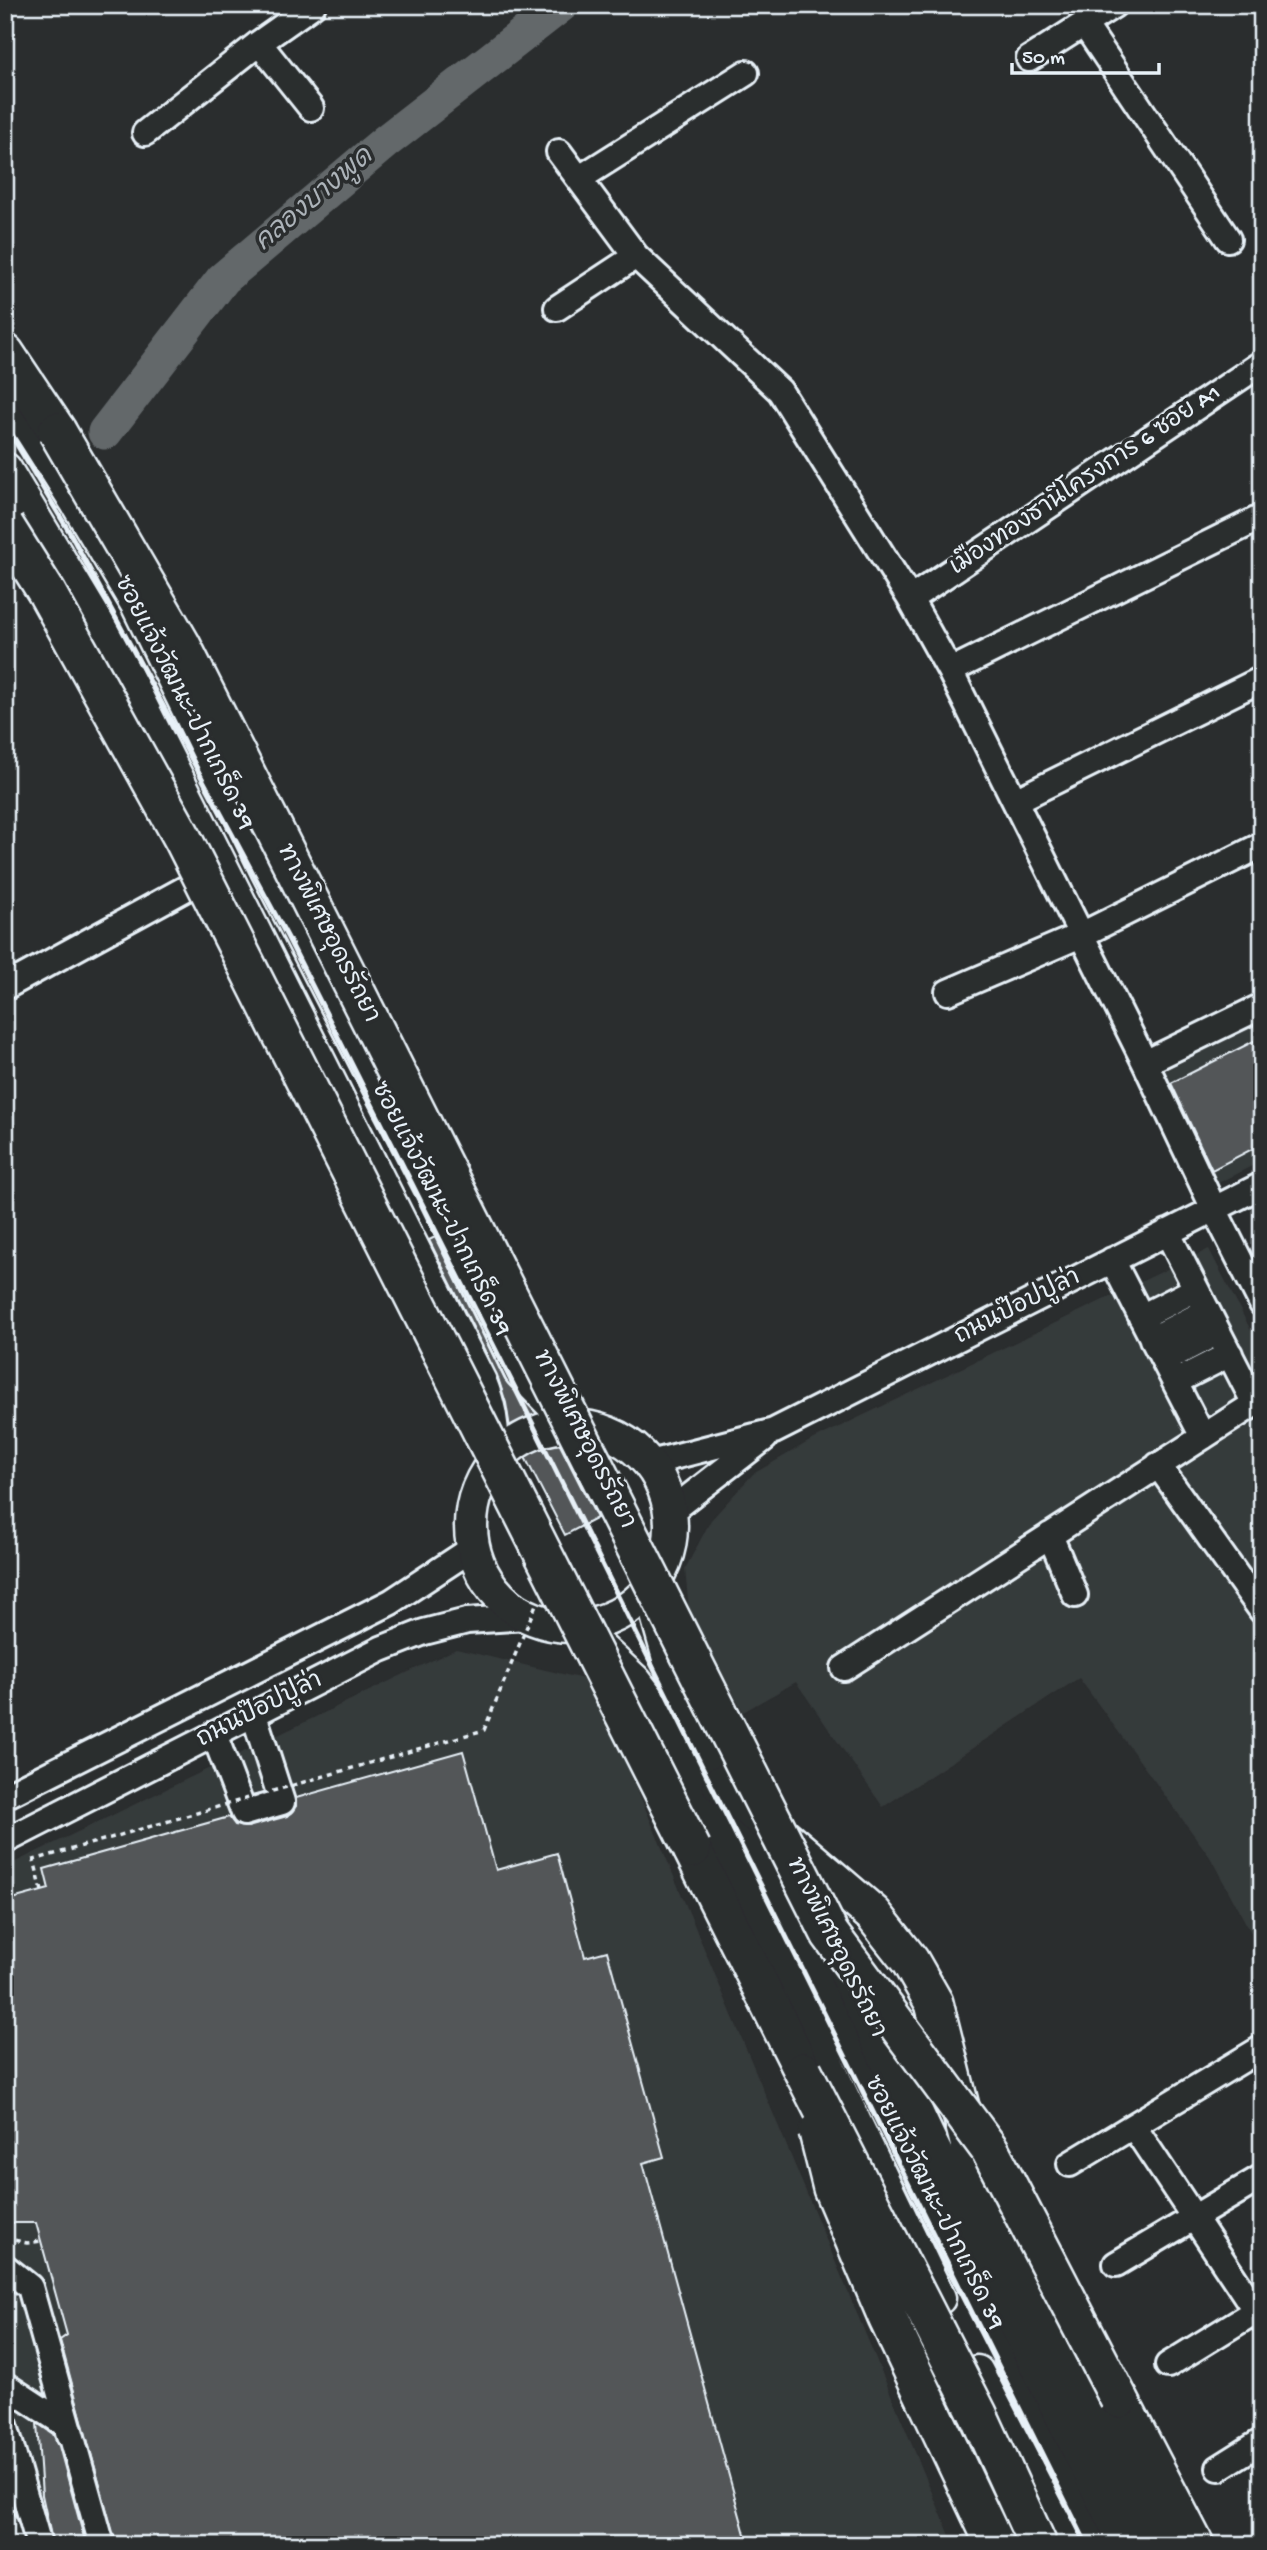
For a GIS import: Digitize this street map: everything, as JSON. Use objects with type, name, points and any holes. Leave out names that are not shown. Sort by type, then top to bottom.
[{"type":"highway","name":"ทางพิเศษอุดรรัถยา","points":[[5,353],[57,431],[181,644],[830,1934],[934,2155],[1128,2545]]},
{"type":"highway","points":[[5,526],[54,604],[204,879],[978,2414],[1038,2545]]},
{"type":"highway","points":[[721,1784],[873,1914],[910,1961],[934,2003],[977,2174],[1164,2545]]},
{"type":"highway","points":[[830,1934],[990,2150],[1195,2545]]},
{"type":"highway","points":[[803,2071],[832,2188],[887,2317],[995,2545]]},
{"type":"highway","points":[[929,2278],[962,2512],[976,2545]]},
{"type":"main road","name":"ซอยแจ้งวัฒนะ-ปากเกร็ด 39","points":[[5,390],[137,604],[268,872],[435,1196],[522,1372],[572,1425]]},
{"type":"main road","name":"ซอยแจ้งวัฒนะ-ปากเกร็ด 39","points":[[5,468],[110,644],[480,1382],[489,1406],[493,1429],[492,1464]]},
{"type":"main road","name":"ซอยแจ้งวัฒนะ-ปากเกร็ด 39","points":[[572,1425],[602,1430],[628,1443],[650,1463],[664,1485],[671,1511],[669,1552],[650,1589],[618,1615],[578,1627],[552,1625],[533,1606],[502,1600],[484,1576],[473,1548],[473,1504],[492,1464],[514,1443],[542,1430],[572,1425]]},
{"type":"main road","name":"ซอยแจ้งวัฒนะ-ปากเกร็ด 39","points":[[650,1589],[674,1680],[721,1784],[1106,2545]]},
{"type":"main road","name":"ซอยแจ้งวัฒนะ-ปากเกร็ด 39","points":[[578,1627],[635,1681],[657,1710],[929,2278],[1066,2545]]},
{"type":"street","points":[[145,133],[313,5]]},
{"type":"street","points":[[1029,59],[1114,5]]},
{"type":"street","points":[[1084,24],[1228,239]]},
{"type":"street","points":[[260,43],[311,108]]},
{"type":"street","points":[[580,178],[746,73]]},
{"type":"street","points":[[559,152],[636,256],[780,391],[910,599],[950,671],[1262,1304]]},
{"type":"street","points":[[557,308],[636,256]]},
{"type":"street","name":"เมืองทองธานีโครงการ 6 ซอย A1","points":[[910,599],[1262,363]]},
{"type":"street","points":[[950,671],[1262,517]]},
{"type":"street","points":[[1014,801],[1262,679]]},
{"type":"street","points":[[948,992],[1081,935],[1262,845]]},
{"type":"street","points":[[5,987],[204,879]]},
{"type":"street","points":[[1145,1063],[1262,1006]]},
{"type":"street","name":"ถนนป๊อปปูล่า","points":[[774,1431],[1262,1185]]},
{"type":"street","points":[[844,1668],[1259,1401],[1213,1322],[1167,1233]]},
{"type":"street","points":[[1112,1260],[1203,1437]]},
{"type":"street","points":[[1158,1350],[1213,1322]]},
{"type":"street","points":[[1158,1350],[1213,1322]]},
{"type":"street","points":[[650,1463],[774,1431]]},
{"type":"street","points":[[671,1511],[774,1431]]},
{"type":"street","points":[[1158,1465],[1262,1611]]},
{"type":"street","points":[[1050,1535],[1075,1595]]},
{"type":"street","name":"ถนนป๊อปปูล่า","points":[[5,1796],[391,1602],[473,1548]]},
{"type":"street","name":"ถนนป๊อปปูล่า","points":[[5,1841],[381,1650],[424,1632],[533,1606]]},
{"type":"street","points":[[214,1734],[244,1813],[282,1802],[254,1715]]},
{"type":"street","points":[[1070,2164],[1262,2048]]},
{"type":"street","points":[[1134,2127],[1193,2218],[1260,2312],[1168,2365]]},
{"type":"street","points":[[1116,2264],[1262,2176]]},
{"type":"street","points":[[5,2267],[30,2287],[101,2545]]},
{"type":"street","points":[[5,2385],[66,2426],[101,2545]]},
{"type":"street","points":[[5,2425],[39,2545]]},
{"type":"street","points":[[1219,2469],[1262,2441]]},
{"type":"street","points":[[5,2524],[11,2545]]},
{"type":"path","points":[[42,1891],[34,1860],[484,1730],[533,1606]]},
{"type":"path","points":[[5,2238],[27,2243],[41,2241]]},
{"type":"shaded area","points":[[1262,1022],[1262,1161],[1212,1186],[1156,1075]]},
{"type":"shaded area","points":[[1209,1249],[1262,1352],[1262,1953],[1210,1857],[1079,1678],[883,1807],[796,1682],[743,1712],[689,1611],[685,1569],[711,1520],[753,1474],[810,1441]]},
{"type":"shaded area","points":[[456,1649],[592,1681],[954,2545],[5,2545],[5,1867]]},
{"type":"building","points":[[1262,1037],[1262,1144],[1212,1170],[1171,1083]]},
{"type":"building","points":[[435,1237],[505,1380],[552,1429],[597,1518],[565,1535],[510,1428],[497,1375],[429,1240]]},
{"type":"building","points":[[463,1751],[496,1870],[557,1853],[585,1957],[607,1951],[664,2157],[643,2163],[748,2545],[116,2545],[60,2340],[67,2335],[36,2223],[5,2223],[5,1901],[49,1889],[44,1869],[229,1817],[235,1825],[248,1827],[287,1816],[296,1806],[296,1798]]},
{"type":"building","points":[[37,2423],[53,2434],[59,2446],[86,2545],[53,2545],[42,2495]]},
{"type":"waterway","name":"คลองบางพูด","points":[[105,432],[223,279],[385,142],[561,5]]},
{"type":"railway","points":[[5,425],[70,533],[288,938],[515,1388],[1087,2545]]}]
